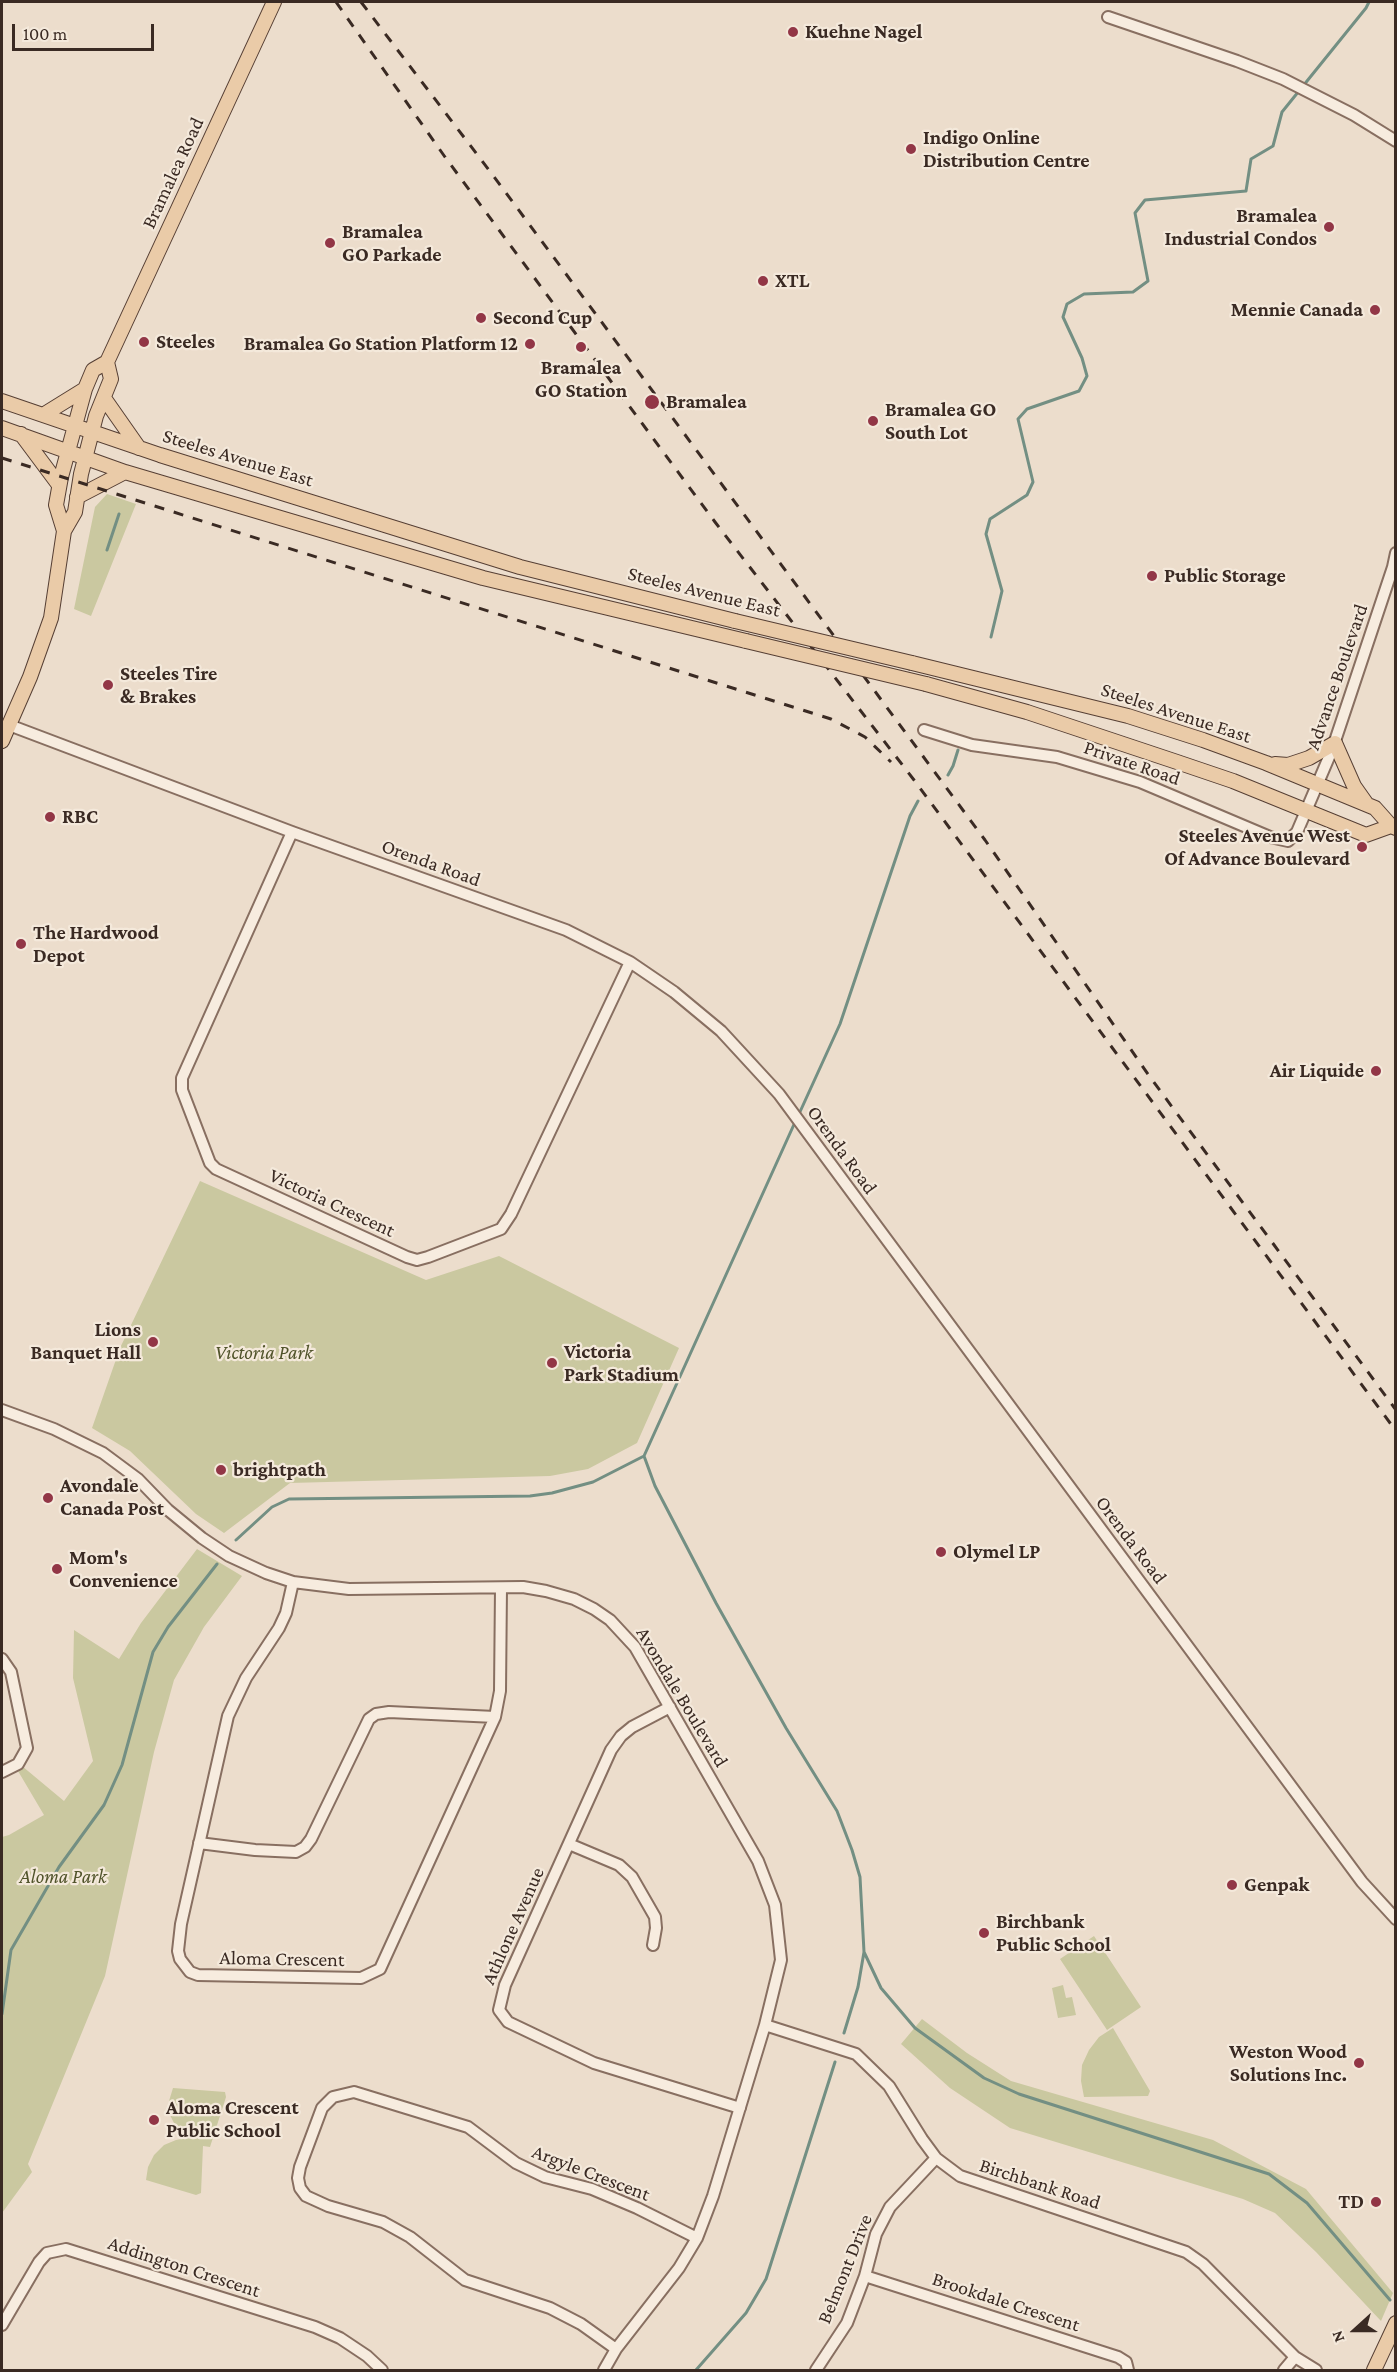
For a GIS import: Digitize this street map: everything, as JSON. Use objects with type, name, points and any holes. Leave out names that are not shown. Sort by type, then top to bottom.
[{"type":"main road","name":"Bramalea Road","points":[[64,531],[56,505],[59,485],[85,389],[93,370],[107,362],[274,2]]},
{"type":"main road","name":"Bramalea Road","points":[[2,741],[30,676],[51,618],[64,531],[75,512],[92,432],[111,379],[107,362]]},
{"type":"main road","points":[[43,415],[85,389]]},
{"type":"main road","points":[[104,398],[139,448]]},
{"type":"main road","name":"Steeles Avenue East","points":[[2,401],[139,448],[520,567],[735,621],[1030,690],[1128,716],[1266,763],[1367,804],[1375,808],[1393,827],[1366,835],[1177,762],[1027,712],[926,684],[516,586],[125,472],[2,428]]},
{"type":"main road","points":[[21,434],[59,485]]},
{"type":"main road","points":[[77,497],[125,472]]},
{"type":"main road","points":[[516,586],[520,567]]},
{"type":"main road","points":[[1266,763],[1288,765],[1309,758],[1335,743],[1354,786],[1367,804]]},
{"type":"main road","points":[[1374,2370],[1395,2323]]},
{"type":"street","points":[[1108,17],[1283,79],[1321,97],[1395,141]]},
{"type":"street","name":"Advance Boulevard","points":[[1307,811],[1335,743],[1394,568],[1395,553]]},
{"type":"street","name":"Orenda Road","points":[[9,724],[292,832],[566,930],[630,962],[674,992],[721,1031],[761,1072],[789,1107],[1362,1882],[1395,1919]]},
{"type":"street","name":"Private Road","points":[[924,730],[972,746],[1057,757],[1140,782],[1284,841],[1288,841],[1297,832],[1307,811]]},
{"type":"street","name":"Victoria Crescent","points":[[292,832],[182,1078],[182,1090],[210,1163],[216,1169],[407,1257],[417,1260],[428,1257],[501,1229],[511,1214],[630,962]]},
{"type":"street","name":"Avondale Boulevard","points":[[2,1410],[62,1432],[103,1453],[138,1479],[168,1510],[202,1539],[236,1559],[293,1582],[365,1590],[523,1587],[546,1591],[574,1599],[594,1609],[610,1620],[635,1647],[758,1861],[773,1896],[781,1960],[765,2025],[740,2108],[713,2196],[697,2238],[679,2268],[616,2349],[604,2370]]},
{"type":"street","name":"Aloma Crescent","points":[[293,1582],[286,1613],[279,1628],[246,1678],[228,1716],[181,1924],[178,1951],[180,1959],[190,1972],[198,1975],[361,1978],[380,1969],[495,1717],[500,1691],[501,1588]]},
{"type":"street","points":[[2,1659],[11,1672],[27,1740],[25,1754],[18,1764],[2,1772]]},
{"type":"street","name":"Athlone Avenue","points":[[670,1707],[632,1727],[621,1736],[611,1750],[505,1985],[499,2010],[508,2022],[594,2063],[740,2108]]},
{"type":"street","points":[[199,1843],[296,1852],[305,1847],[369,1719],[376,1714],[389,1712],[495,1717]]},
{"type":"street","points":[[569,1844],[619,1865],[632,1877],[655,1917],[653,1945]]},
{"type":"street","name":"Birchbank Road","points":[[765,2025],[856,2054],[888,2086],[936,2158],[960,2176],[978,2184],[1186,2252],[1203,2264],[1295,2357],[1316,2370]]},
{"type":"street","name":"Argyle Crescent","points":[[616,2349],[581,2324],[550,2308],[465,2280],[410,2236],[383,2222],[328,2206],[306,2196],[300,2188],[298,2178],[300,2167],[322,2108],[333,2097],[354,2092],[468,2127],[516,2163],[545,2176],[619,2200],[697,2238]]},
{"type":"street","name":"Belmont Drive","points":[[816,2370],[848,2323],[865,2276],[876,2234],[890,2208],[936,2158]]},
{"type":"street","name":"Addington Crescent","points":[[2,2325],[39,2262],[47,2253],[66,2249],[315,2327],[340,2338],[368,2356],[382,2370]]},
{"type":"street","name":"Brookdale Crescent","points":[[865,2276],[1118,2357],[1126,2362],[1128,2370]]},
{"type":"street","points":[[1284,2370],[1295,2357]]},
{"type":"green space","points":[[107,494],[136,504],[91,616],[74,609],[95,507]]},
{"type":"green space","name":"Victoria Park","points":[[200,1181],[426,1280],[499,1256],[679,1348],[637,1443],[588,1469],[550,1476],[290,1483],[224,1533],[196,1514],[130,1451],[92,1428],[120,1348]]},
{"type":"green space","name":"Aloma Park","points":[[197,1549],[242,1576],[204,1627],[174,1680],[154,1752],[105,1976],[28,2164],[32,2172],[2,2213],[2,1837],[44,1815],[18,1771],[22,1766],[64,1801],[93,1761],[73,1678],[74,1630],[119,1659],[141,1623]]},
{"type":"green space","points":[[1094,1936],[1141,2007],[1107,2030],[1060,1959]]},
{"type":"green space","points":[[1063,1985],[1066,1998],[1072,1997],[1076,2015],[1058,2018],[1052,1988]]},
{"type":"green space","points":[[922,2019],[967,2053],[1011,2081],[1213,2140],[1306,2189],[1393,2293],[1381,2321],[1316,2252],[1275,2213],[1243,2199],[1010,2128],[950,2088],[901,2044]]},
{"type":"green space","points":[[1113,2028],[1150,2091],[1148,2096],[1084,2097],[1081,2081],[1082,2065],[1089,2050],[1099,2037]]},
{"type":"green space","points":[[173,2088],[225,2092],[226,2097],[210,2147],[203,2146],[201,2193],[196,2195],[146,2180],[148,2167],[154,2155],[164,2145],[186,2138],[176,2127],[170,2115],[169,2101]]},
{"type":"waterway","points":[[991,637],[1002,591],[986,534],[990,519],[1027,495],[1033,482],[1018,419],[1027,409],[1079,391],[1087,376],[1082,358],[1063,317],[1067,304],[1084,294],[1133,292],[1148,281],[1135,213],[1145,200],[1246,191],[1251,159],[1273,146],[1282,112],[1369,2]]},
{"type":"waterway","points":[[107,550],[119,514]]},
{"type":"waterway","points":[[948,775],[958,750]]},
{"type":"waterway","points":[[799,1114],[840,1024],[910,816],[918,801]]},
{"type":"waterway","points":[[236,1540],[272,1507],[289,1499],[530,1496],[552,1493],[593,1482],[644,1456],[796,1120]]},
{"type":"waterway","points":[[644,1456],[655,1486],[716,1603],[786,1728],[837,1811],[852,1850],[860,1877],[864,1952],[858,1987],[844,2033]]},
{"type":"waterway","points":[[2,2014],[11,1950],[59,1867],[104,1805],[122,1765],[153,1652],[168,1627],[217,1564]]},
{"type":"waterway","points":[[864,1952],[881,1988],[915,2028],[984,2078],[1019,2094],[1269,2174],[1307,2203],[1390,2300]]},
{"type":"waterway","points":[[696,2370],[746,2313],[766,2279],[835,2062]]},
{"type":"railway","points":[[336,2],[445,157],[715,522],[914,780],[1396,1431]]},
{"type":"railway","points":[[361,2],[492,174],[985,840],[1150,1077],[1396,1410]]},
{"type":"railway","points":[[2,458],[831,719],[865,737],[891,762]]},
{"type":"place","name":"Kuehne Nagel","points":[[793,32]]},
{"type":"place","name":"Indigo Online Distribution Centre","points":[[911,149]]},
{"type":"place","name":"Bramalea Industrial Condos","points":[[1329,227]]},
{"type":"place","name":"Bramalea GO Parkade","points":[[330,243]]},
{"type":"place","name":"XTL","points":[[763,281]]},
{"type":"place","name":"Mennie Canada","points":[[1375,310]]},
{"type":"place","name":"Second Cup","points":[[481,318]]},
{"type":"place","name":"Steeles","points":[[144,342]]},
{"type":"place","name":"Bramalea Go Station Platform 12","points":[[530,344]]},
{"type":"place","name":"Bramalea GO Station","points":[[581,347]]},
{"type":"place","name":"Bramalea","points":[[652,402]]},
{"type":"place","name":"Bramalea GO South Lot","points":[[873,421]]},
{"type":"place","name":"Public Storage","points":[[1152,576]]},
{"type":"place","name":"Steeles Tire & Brakes","points":[[108,685]]},
{"type":"place","name":"RBC","points":[[50,817]]},
{"type":"place","name":"Steeles Avenue West Of Advance Boulevard","points":[[1362,847]]},
{"type":"place","name":"The Hardwood Depot","points":[[21,944]]},
{"type":"place","name":"Air Liquide","points":[[1376,1071]]},
{"type":"place","name":"Lions Banquet Hall","points":[[153,1342]]},
{"type":"place","name":"Victoria Park Stadium","points":[[552,1363]]},
{"type":"place","name":"brightpath","points":[[221,1470]]},
{"type":"place","name":"Avondale Canada Post","points":[[48,1498]]},
{"type":"place","name":"Olymel LP","points":[[941,1552]]},
{"type":"place","name":"Mom's Convenience","points":[[57,1569]]},
{"type":"place","name":"Genpak","points":[[1232,1885]]},
{"type":"place","name":"Birchbank Public School","points":[[984,1933]]},
{"type":"place","name":"Weston Wood Solutions Inc.","points":[[1359,2063]]},
{"type":"place","name":"Aloma Crescent Public School","points":[[154,2120]]},
{"type":"place","name":"TD","points":[[1376,2202]]}]
